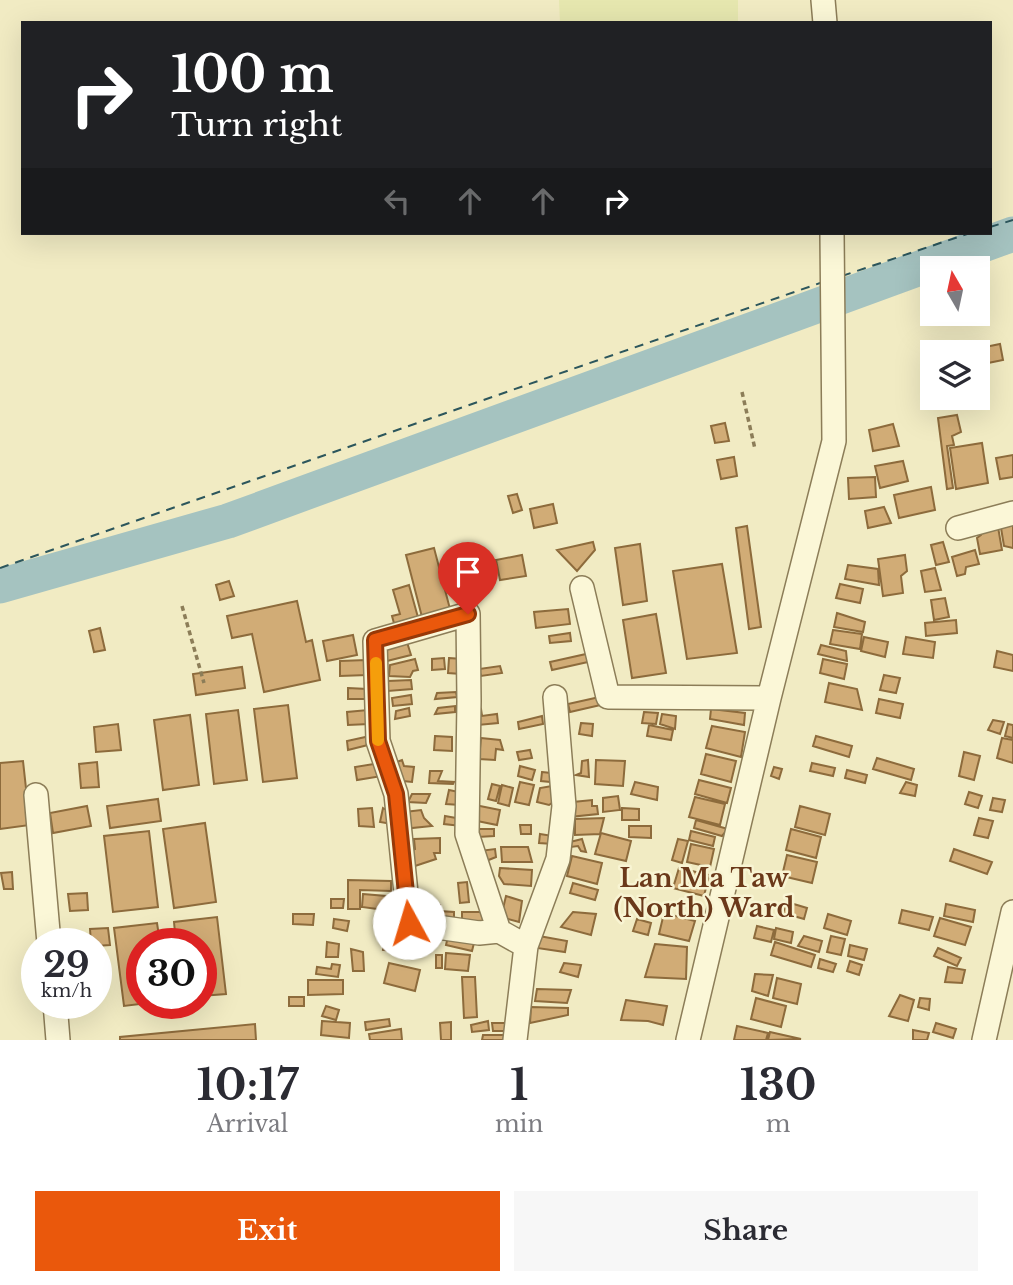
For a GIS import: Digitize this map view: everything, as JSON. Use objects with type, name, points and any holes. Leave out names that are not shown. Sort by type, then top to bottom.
[{"type":"street","points":[[823,0],[825,21]]},
{"type":"street","points":[[688,1040],[769,698],[834,441],[832,235]]},
{"type":"street","points":[[958,528],[1013,513]]},
{"type":"street","points":[[582,588],[608,697],[769,698]]},
{"type":"street","points":[[499,931],[467,834],[468,614],[375,640],[378,741],[396,794],[409,923],[480,933],[499,931],[526,946]]},
{"type":"street","points":[[515,1040],[526,946],[558,859],[560,846],[564,806],[555,697]]},
{"type":"street","points":[[36,795],[48,928]]},
{"type":"street","points":[[984,1040],[1013,912]]},
{"type":"street","points":[[56,1019],[58,1040]]},
{"type":"path","points":[[741,392],[755,449]]},
{"type":"path","points":[[182,606],[204,683]]},
{"type":"green space","points":[[559,0],[738,0],[738,21],[560,21]]},
{"type":"building","points":[[1000,344],[1003,360],[990,363],[990,346]]},
{"type":"building","points":[[957,415],[961,432],[952,436],[954,445],[947,446],[953,488],[947,489],[938,418]]},
{"type":"building","points":[[725,423],[729,441],[715,443],[711,426]]},
{"type":"building","points":[[893,424],[899,446],[873,451],[869,430]]},
{"type":"building","points":[[982,443],[988,483],[956,489],[950,448]]},
{"type":"building","points":[[1013,455],[1013,477],[1000,479],[996,458]]},
{"type":"building","points":[[734,457],[737,476],[721,479],[717,460]]},
{"type":"building","points":[[903,461],[908,481],[880,488],[875,466]]},
{"type":"building","points":[[875,477],[876,497],[849,499],[848,478]]},
{"type":"building","points":[[931,487],[935,510],[899,518],[894,495]]},
{"type":"building","points":[[517,494],[522,510],[513,513],[508,496]]},
{"type":"building","points":[[553,504],[557,523],[534,528],[530,509]]},
{"type":"building","points":[[884,507],[891,523],[868,528],[865,511]]},
{"type":"building","points":[[1013,520],[1013,548],[1004,546],[1000,522]]},
{"type":"building","points":[[747,526],[761,627],[749,629],[736,528]]},
{"type":"building","points":[[998,527],[1002,550],[980,554],[977,538],[982,530]]},
{"type":"building","points":[[593,542],[595,550],[577,571],[557,550]]},
{"type":"building","points":[[943,542],[949,562],[936,565],[931,545]]},
{"type":"building","points":[[640,544],[647,601],[623,605],[615,548]]},
{"type":"building","points":[[434,548],[450,609],[422,617],[406,555]]},
{"type":"building","points":[[975,550],[979,564],[966,567],[965,574],[957,576],[952,557]]},
{"type":"building","points":[[522,555],[526,576],[500,580],[496,560]]},
{"type":"building","points":[[905,555],[907,571],[901,576],[903,593],[883,596],[878,559]]},
{"type":"building","points":[[722,564],[737,653],[687,659],[673,571]]},
{"type":"building","points":[[848,565],[878,569],[879,585],[845,579]]},
{"type":"building","points":[[935,568],[941,590],[925,592],[921,571]]},
{"type":"building","points":[[475,569],[480,591],[467,594],[463,573]]},
{"type":"building","points":[[229,581],[234,596],[220,600],[216,585]]},
{"type":"building","points":[[840,584],[863,589],[860,603],[836,598]]},
{"type":"building","points":[[409,585],[419,621],[395,627],[392,616],[400,614],[393,590]]},
{"type":"building","points":[[945,598],[949,617],[934,620],[931,600]]},
{"type":"building","points":[[297,601],[306,642],[312,640],[320,680],[264,692],[252,634],[232,638],[227,616]]},
{"type":"building","points":[[568,609],[570,624],[536,628],[534,612]]},
{"type":"building","points":[[837,613],[865,622],[863,632],[834,627]]},
{"type":"building","points":[[656,614],[666,673],[632,678],[623,620]]},
{"type":"building","points":[[956,620],[957,633],[926,636],[925,623]]},
{"type":"building","points":[[100,628],[105,650],[94,652],[89,631]]},
{"type":"building","points":[[833,630],[862,634],[860,649],[830,644]]},
{"type":"building","points":[[570,633],[571,641],[550,643],[549,636]]},
{"type":"building","points":[[353,635],[357,655],[327,661],[323,641]]},
{"type":"building","points":[[864,637],[888,642],[885,657],[861,651]]},
{"type":"building","points":[[906,637],[935,642],[933,658],[903,654]]},
{"type":"building","points":[[406,639],[411,655],[387,661],[383,646]]},
{"type":"building","points":[[821,645],[846,651],[847,661],[818,654]]},
{"type":"building","points":[[997,651],[1013,655],[1013,671],[994,667]]},
{"type":"building","points":[[586,654],[588,662],[552,670],[550,662]]},
{"type":"building","points":[[444,658],[445,669],[432,670],[432,659]]},
{"type":"building","points":[[449,658],[462,659],[461,674],[448,673]]},
{"type":"building","points":[[415,659],[418,670],[413,671],[410,677],[389,676],[390,665]]},
{"type":"building","points":[[823,659],[847,664],[844,679],[820,673]]},
{"type":"building","points":[[366,660],[367,675],[340,676],[340,661]]},
{"type":"building","points":[[500,666],[502,673],[481,676],[479,669]]},
{"type":"building","points":[[242,667],[245,688],[196,695],[193,674]]},
{"type":"building","points":[[884,675],[900,678],[896,693],[880,690]]},
{"type":"building","points":[[411,680],[412,689],[388,691],[388,681]]},
{"type":"building","points":[[829,683],[857,689],[862,710],[825,702]]},
{"type":"building","points":[[348,688],[367,689],[367,699],[348,699]]},
{"type":"building","points":[[456,692],[457,697],[435,699],[437,693]]},
{"type":"building","points":[[411,695],[412,704],[393,706],[392,698]]},
{"type":"building","points":[[604,696],[605,704],[570,712],[568,704]]},
{"type":"building","points":[[879,699],[903,704],[900,718],[876,713]]},
{"type":"building","points":[[288,705],[297,778],[263,782],[254,709]]},
{"type":"building","points":[[455,706],[455,712],[435,714],[438,708]]},
{"type":"building","points":[[409,708],[410,716],[395,719],[396,711]]},
{"type":"building","points":[[481,709],[482,716],[497,714],[498,723],[478,725],[476,710]]},
{"type":"building","points":[[711,709],[745,713],[744,725],[710,719]]},
{"type":"building","points":[[238,710],[247,780],[214,784],[206,714]]},
{"type":"building","points":[[368,710],[369,724],[348,725],[347,712]]},
{"type":"building","points":[[644,712],[658,713],[656,724],[642,723]]},
{"type":"building","points":[[662,714],[676,716],[675,729],[660,724]]},
{"type":"building","points":[[190,715],[199,785],[163,790],[154,720]]},
{"type":"building","points":[[542,716],[543,724],[519,729],[518,722]]},
{"type":"building","points":[[993,720],[1004,722],[1000,734],[988,730]]},
{"type":"building","points":[[581,723],[593,724],[592,736],[579,734]]},
{"type":"building","points":[[118,724],[121,750],[96,752],[94,727]]},
{"type":"building","points":[[1008,724],[1013,725],[1013,738],[1005,736]]},
{"type":"building","points":[[649,725],[673,730],[671,740],[647,736]]},
{"type":"building","points":[[712,726],[745,732],[741,757],[706,748]]},
{"type":"building","points":[[370,736],[372,744],[348,750],[347,741]]},
{"type":"building","points":[[435,736],[452,737],[452,751],[434,750]]},
{"type":"building","points":[[816,736],[852,746],[849,757],[813,746]]},
{"type":"building","points":[[481,738],[500,740],[503,750],[496,749],[495,760],[479,759]]},
{"type":"building","points":[[1002,738],[1013,740],[1013,763],[997,758]]},
{"type":"building","points":[[530,750],[532,758],[519,760],[517,752]]},
{"type":"building","points":[[964,752],[980,756],[974,780],[959,776]]},
{"type":"building","points":[[706,754],[736,761],[731,782],[701,774]]},
{"type":"building","points":[[877,758],[914,769],[911,780],[873,769]]},
{"type":"building","points":[[402,760],[404,766],[414,767],[412,782],[403,781],[391,764]]},
{"type":"building","points":[[588,760],[589,777],[576,775],[581,773],[582,761]]},
{"type":"building","points":[[596,760],[625,761],[623,786],[595,784]]},
{"type":"building","points":[[23,761],[30,825],[0,829],[0,763]]},
{"type":"building","points":[[97,762],[99,787],[81,788],[79,764]]},
{"type":"building","points":[[380,763],[382,776],[357,780],[355,767]]},
{"type":"building","points":[[812,763],[835,768],[833,776],[810,771]]},
{"type":"building","points":[[520,766],[535,770],[532,780],[518,776]]},
{"type":"building","points":[[774,767],[782,769],[779,779],[771,776]]},
{"type":"building","points":[[847,770],[867,775],[865,783],[845,778]]},
{"type":"building","points":[[430,771],[442,771],[438,781],[454,782],[453,784],[429,783]]},
{"type":"building","points":[[542,772],[560,774],[560,783],[541,781]]},
{"type":"building","points":[[699,780],[731,788],[727,803],[695,794]]},
{"type":"building","points":[[520,782],[534,785],[529,805],[515,802]]},
{"type":"building","points":[[635,782],[658,787],[657,800],[631,794]]},
{"type":"building","points":[[906,782],[917,785],[915,796],[900,793]]},
{"type":"building","points":[[492,784],[500,786],[496,801],[488,799]]},
{"type":"building","points":[[502,785],[513,788],[509,806],[498,803]]},
{"type":"building","points":[[558,785],[559,798],[549,805],[537,802],[540,788]]},
{"type":"building","points":[[449,790],[459,792],[460,805],[446,804]]},
{"type":"building","points":[[969,792],[982,796],[978,808],[965,804]]},
{"type":"building","points":[[412,794],[430,794],[426,803],[408,802]]},
{"type":"building","points":[[618,796],[620,810],[603,812],[603,798]]},
{"type":"building","points":[[695,797],[725,804],[720,825],[689,817]]},
{"type":"building","points":[[993,798],[1005,800],[1002,812],[990,810]]},
{"type":"building","points":[[158,799],[161,821],[110,828],[107,806]]},
{"type":"building","points":[[592,800],[592,806],[597,806],[598,814],[569,817],[573,802]]},
{"type":"building","points":[[475,805],[500,810],[497,825],[472,820]]},
{"type":"building","points":[[87,806],[91,826],[53,833],[50,813]]},
{"type":"building","points":[[800,806],[830,814],[825,835],[795,827]]},
{"type":"building","points":[[372,808],[374,827],[359,826],[358,809]]},
{"type":"building","points":[[383,808],[390,812],[392,824],[380,822]]},
{"type":"building","points":[[622,808],[639,809],[639,820],[622,820]]},
{"type":"building","points":[[421,810],[432,826],[402,829],[405,812]]},
{"type":"building","points":[[445,816],[462,819],[461,826],[444,824]]},
{"type":"building","points":[[604,818],[600,834],[575,835],[575,819]]},
{"type":"building","points":[[979,818],[993,821],[988,838],[974,835]]},
{"type":"building","points":[[696,820],[728,829],[722,836],[694,828]]},
{"type":"building","points":[[205,823],[216,902],[174,908],[163,829]]},
{"type":"building","points":[[520,825],[531,825],[531,834],[521,834]]},
{"type":"building","points":[[629,826],[651,826],[651,838],[629,837]]},
{"type":"building","points":[[477,829],[494,829],[494,836],[478,837]]},
{"type":"building","points":[[791,829],[821,837],[816,858],[786,850]]},
{"type":"building","points":[[149,831],[158,907],[113,912],[104,836]]},
{"type":"building","points":[[691,831],[715,837],[713,846],[689,840]]},
{"type":"building","points":[[601,833],[631,841],[626,861],[595,854]]},
{"type":"building","points":[[540,834],[553,836],[553,844],[539,843]]},
{"type":"building","points":[[440,838],[440,853],[434,853],[436,859],[409,868],[404,853],[415,849],[414,839]]},
{"type":"building","points":[[582,839],[586,852],[581,851],[578,846],[571,847],[570,842]]},
{"type":"building","points":[[678,839],[688,841],[682,863],[672,860]]},
{"type":"building","points":[[691,844],[714,849],[710,867],[687,862]]},
{"type":"building","points":[[501,847],[528,847],[532,862],[502,862]]},
{"type":"building","points":[[495,849],[496,857],[481,863],[479,851]]},
{"type":"building","points":[[954,849],[992,862],[987,874],[950,861]]},
{"type":"building","points":[[787,855],[817,862],[812,883],[782,876]]},
{"type":"building","points":[[572,856],[602,863],[597,884],[567,876]]},
{"type":"building","points":[[500,868],[532,870],[531,886],[504,884],[499,876]]},
{"type":"building","points":[[679,868],[709,875],[704,896],[673,888]]},
{"type":"building","points":[[12,872],[13,889],[4,889],[1,873]]},
{"type":"building","points":[[348,880],[391,881],[391,891],[360,890],[360,909],[348,909]]},
{"type":"building","points":[[467,882],[469,902],[460,903],[458,883]]},
{"type":"building","points":[[573,883],[598,890],[595,900],[570,893]]},
{"type":"building","points":[[87,893],[88,910],[70,911],[68,894]]},
{"type":"building","points":[[363,894],[386,896],[385,910],[362,907]]},
{"type":"building","points":[[506,896],[522,901],[519,922],[501,917]]},
{"type":"building","points":[[331,899],[344,899],[343,908],[331,908]]},
{"type":"building","points":[[787,902],[807,908],[804,919],[783,913]]},
{"type":"building","points":[[422,904],[440,905],[439,911],[454,912],[454,918],[421,916]]},
{"type":"building","points":[[946,904],[975,910],[973,922],[944,916]]},
{"type":"building","points":[[902,910],[933,917],[929,930],[899,923]]},
{"type":"building","points":[[462,912],[485,912],[485,924],[462,924]]},
{"type":"building","points":[[573,912],[596,914],[591,935],[561,927]]},
{"type":"building","points":[[664,913],[695,921],[689,941],[659,934]]},
{"type":"building","points":[[293,914],[314,914],[313,925],[293,924]]},
{"type":"building","points":[[828,914],[851,921],[847,935],[824,928]]},
{"type":"building","points":[[217,917],[226,994],[217,995],[217,928],[175,928],[174,922]]},
{"type":"building","points":[[940,918],[971,927],[965,945],[934,936]]},
{"type":"building","points":[[334,919],[349,921],[347,931],[333,928]]},
{"type":"building","points":[[637,919],[651,923],[648,935],[633,931]]},
{"type":"building","points":[[157,923],[158,928],[126,928],[126,1006],[124,1006],[114,928]]},
{"type":"building","points":[[757,926],[774,930],[771,942],[754,938]]},
{"type":"building","points":[[776,928],[793,932],[791,943],[774,939]]},
{"type":"building","points":[[386,930],[402,932],[399,952],[383,950]]},
{"type":"building","points":[[449,932],[475,939],[472,951],[446,945]]},
{"type":"building","points":[[539,936],[567,941],[565,952],[537,948]]},
{"type":"building","points":[[804,936],[822,941],[819,952],[798,946]]},
{"type":"building","points":[[831,936],[845,939],[841,955],[827,952]]},
{"type":"building","points":[[327,942],[339,944],[338,957],[326,957]]},
{"type":"building","points":[[775,942],[815,955],[811,967],[771,955]]},
{"type":"building","points":[[655,944],[687,947],[686,979],[645,977]]},
{"type":"building","points":[[850,945],[867,949],[864,960],[848,956]]},
{"type":"building","points":[[938,948],[961,958],[957,966],[934,956]]},
{"type":"building","points":[[351,949],[363,952],[364,971],[353,971]]},
{"type":"building","points":[[446,953],[470,955],[468,971],[445,969]]},
{"type":"building","points":[[436,955],[442,955],[442,968],[436,968]]},
{"type":"building","points":[[820,959],[836,964],[833,972],[818,968]]},
{"type":"building","points":[[850,961],[862,965],[859,975],[847,971]]},
{"type":"building","points":[[389,963],[420,970],[415,991],[384,983]]},
{"type":"building","points":[[564,963],[581,965],[578,977],[560,972]]},
{"type":"building","points":[[332,964],[340,965],[338,977],[316,974],[317,967],[331,969]]},
{"type":"building","points":[[948,967],[965,970],[962,983],[945,982]]},
{"type":"building","points":[[755,974],[773,975],[768,996],[752,991]]},
{"type":"building","points":[[462,977],[475,977],[477,1017],[464,1018]]},
{"type":"building","points":[[777,978],[801,984],[797,1004],[773,998]]},
{"type":"building","points":[[308,980],[343,980],[343,994],[308,995]]},
{"type":"building","points":[[537,989],[571,990],[567,1003],[535,1001]]},
{"type":"building","points":[[900,995],[914,1000],[908,1021],[889,1016]]},
{"type":"building","points":[[289,997],[304,997],[304,1006],[289,1006]]},
{"type":"building","points":[[756,998],[786,1006],[781,1027],[751,1019]]},
{"type":"building","points":[[920,998],[930,999],[929,1010],[918,1007]]},
{"type":"building","points":[[626,1000],[667,1006],[663,1025],[648,1021],[621,1020]]},
{"type":"building","points":[[326,1006],[339,1010],[336,1020],[322,1016]]},
{"type":"building","points":[[531,1007],[568,1008],[568,1015],[530,1023]]},
{"type":"building","points":[[389,1019],[390,1026],[366,1030],[365,1022]]},
{"type":"building","points":[[322,1021],[350,1023],[349,1038],[321,1035]]},
{"type":"building","points":[[488,1021],[489,1030],[472,1032],[471,1025]]},
{"type":"building","points":[[451,1022],[451,1040],[441,1040],[440,1023]]},
{"type":"building","points":[[492,1023],[507,1023],[507,1031],[493,1031]]},
{"type":"building","points":[[936,1023],[956,1029],[953,1038],[933,1032]]},
{"type":"building","points":[[255,1024],[256,1040],[120,1040],[120,1037]]},
{"type":"building","points":[[737,1026],[768,1033],[766,1040],[734,1040]]},
{"type":"building","points":[[401,1029],[402,1040],[370,1040],[369,1034]]},
{"type":"building","points":[[913,1030],[929,1033],[927,1040],[913,1040]]},
{"type":"building","points":[[770,1032],[801,1039],[768,1040]]},
{"type":"building","points":[[483,1035],[507,1035],[507,1040],[482,1040]]},
{"type":"waterway","points":[[0,586],[228,521],[1013,234]]},
{"type":"ferry route","points":[[992,226],[1013,220]]},
{"type":"ferry route","points":[[842,276],[964,235]]},
{"type":"ferry route","points":[[0,568],[823,282]]},
{"type":"slow traffic","points":[[376,663],[378,740]]},
{"type":"district","name":"Lan Ma Taw (North) Ward","points":[[704,893]]},
{"type":"route","points":[[409,923],[396,794],[378,741],[375,640],[468,614]]}]
